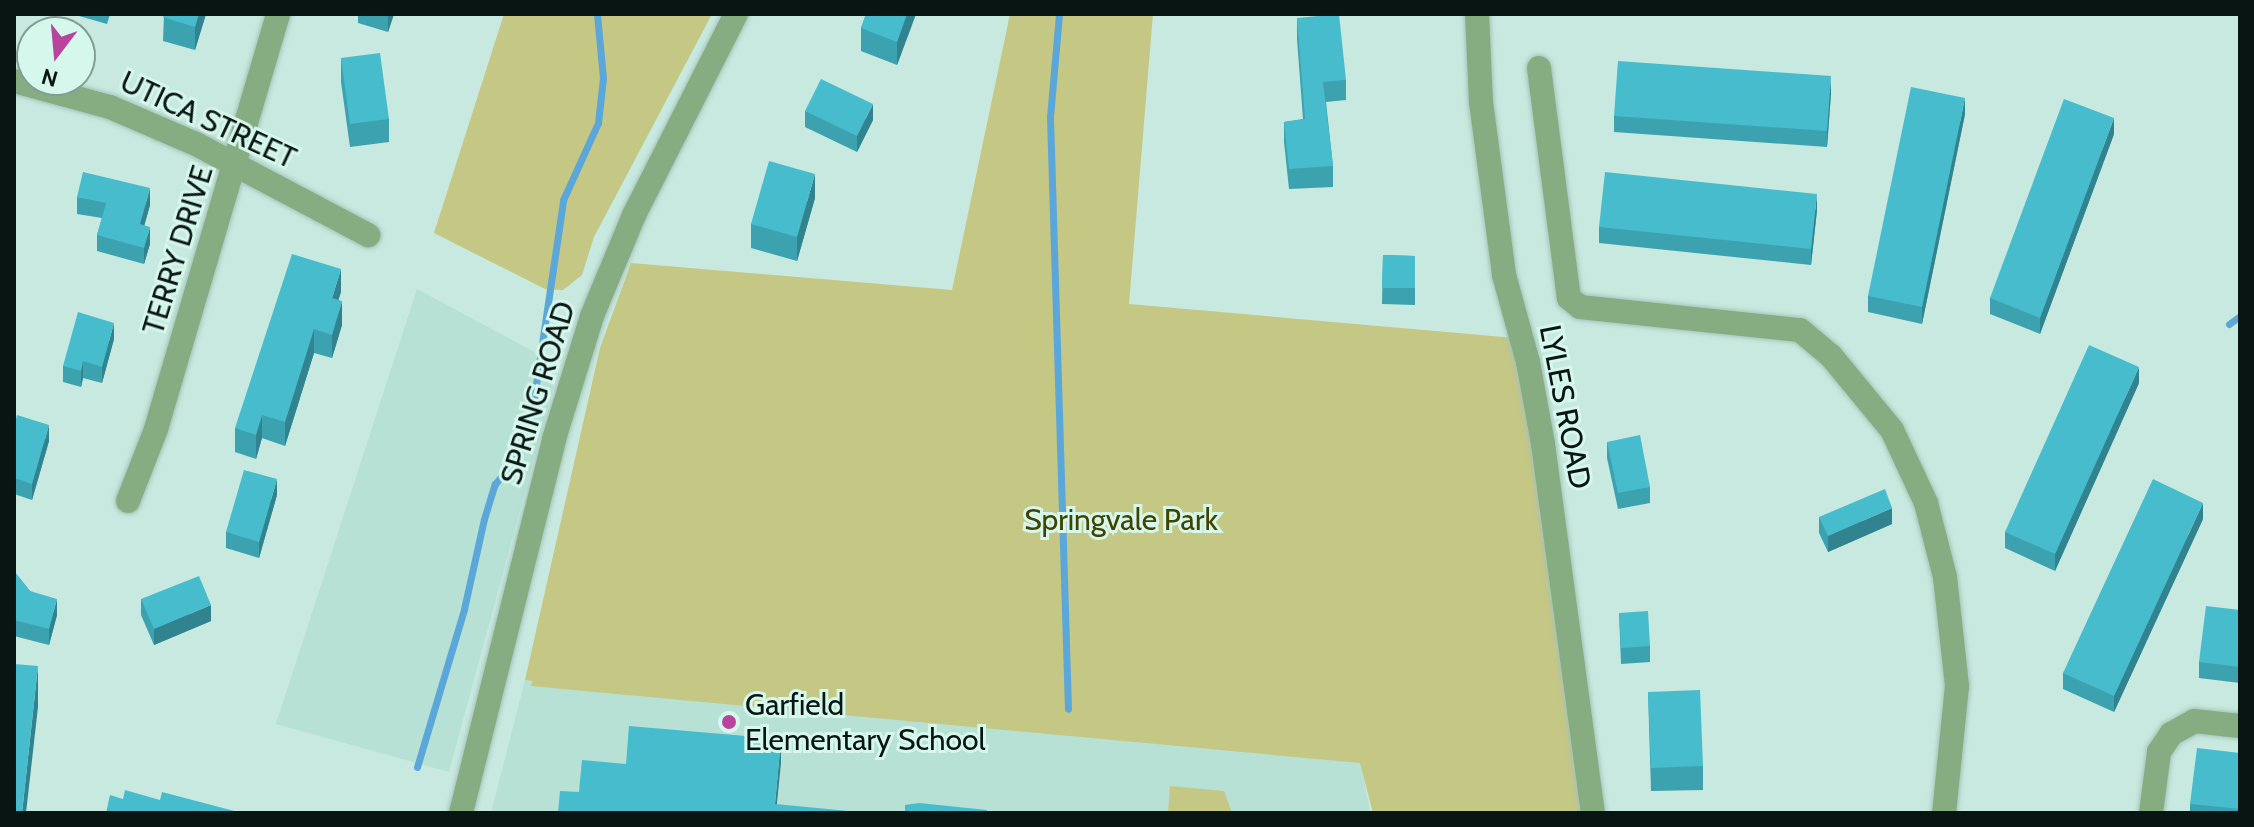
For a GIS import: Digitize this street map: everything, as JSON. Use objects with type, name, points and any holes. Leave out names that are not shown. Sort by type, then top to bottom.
[{"type":"street","name":"TERRY DRIVE","points":[[128,501],[156,429],[237,167],[278,14]]},
{"type":"street","name":"SPRING ROAD","points":[[461,813],[554,439],[592,316],[634,215],[736,14]]},
{"type":"street","name":"LYLES ROAD","points":[[1477,14],[1481,102],[1504,275],[1528,362],[1543,444],[1593,813]]},
{"type":"street","points":[[1539,68],[1569,298],[1580,307],[1800,330],[1831,356],[1892,430],[1926,503],[1945,577],[1957,686],[1944,813]]},
{"type":"street","name":"UTICA STREET","points":[[14,81],[110,107],[237,167],[368,235]]},
{"type":"street","points":[[2151,813],[2159,752],[2171,734],[2194,721],[2240,726]]},
{"type":"shaded area","points":[[417,289],[533,351],[553,388],[449,772],[276,724]]},
{"type":"shaded area","name":"Garfield Elementary School","points":[[525,680],[1361,763],[1370,813],[491,813]]},
{"type":"green space","points":[[504,14],[712,14],[594,237],[582,275],[563,290],[545,289],[434,233]]},
{"type":"green space","name":"Springvale Park","points":[[1010,14],[1153,14],[1129,304],[1527,339],[1587,813],[1373,813],[1360,763],[531,686],[532,681],[525,680],[600,348],[631,263],[952,290]]},
{"type":"green space","points":[[1170,786],[1224,791],[1232,813],[1168,813]]},
{"type":"building","points":[[164,14],[199,14],[195,27],[163,17]]},
{"type":"building","points":[[866,14],[907,14],[897,42],[861,28]]},
{"type":"building","points":[[1339,14],[1346,80],[1323,82],[1333,166],[1289,169],[1284,122],[1305,119],[1297,18]]},
{"type":"building","points":[[380,53],[389,119],[350,124],[341,58]]},
{"type":"building","points":[[1618,61],[1831,76],[1827,131],[1614,116]]},
{"type":"building","points":[[821,79],[873,104],[857,136],[805,111]]},
{"type":"building","points":[[1911,87],[1965,98],[1922,307],[1868,296]]},
{"type":"building","points":[[2064,99],[2114,118],[2040,318],[1990,298]]},
{"type":"building","points":[[769,161],[815,174],[797,237],[751,224]]},
{"type":"building","points":[[83,172],[150,188],[140,224],[150,227],[144,248],[97,235],[106,203],[77,197]]},
{"type":"building","points":[[1605,172],[1817,194],[1811,249],[1599,227]]},
{"type":"building","points":[[292,254],[341,269],[332,298],[342,301],[332,335],[314,329],[285,422],[262,415],[256,435],[235,428]]},
{"type":"building","points":[[1383,255],[1415,256],[1415,288],[1382,288]]},
{"type":"building","points":[[78,312],[114,323],[102,367],[83,361],[81,371],[63,366]]},
{"type":"building","points":[[2089,345],[2139,367],[2055,554],[2005,532]]},
{"type":"building","points":[[17,415],[49,425],[32,484],[14,478],[14,427]]},
{"type":"building","points":[[1640,435],[1650,487],[1618,493],[1607,442]]},
{"type":"building","points":[[244,470],[277,479],[259,542],[226,532]]},
{"type":"building","points":[[2153,479],[2203,503],[2114,696],[2063,673]]},
{"type":"building","points":[[1885,489],[1892,508],[1828,536],[1819,517]]},
{"type":"building","points":[[14,571],[30,591],[57,599],[49,629],[14,620]]},
{"type":"building","points":[[199,576],[211,605],[154,629],[141,599]]},
{"type":"building","points":[[2206,606],[2240,610],[2240,667],[2199,662]]},
{"type":"building","points":[[1648,611],[1650,646],[1621,648],[1619,613]]},
{"type":"building","points":[[14,664],[38,666],[22,813],[14,813]]},
{"type":"building","points":[[1700,690],[1703,766],[1651,768],[1648,692]]},
{"type":"building","points":[[629,726],[781,739],[775,804],[870,813],[558,813],[560,791],[579,792],[582,760],[626,764]]},
{"type":"building","points":[[2197,748],[2240,753],[2240,809],[2190,804]]},
{"type":"building","points":[[125,790],[160,800],[162,792],[242,813],[106,813],[110,795],[123,799]]},
{"type":"building","points":[[919,803],[987,810],[986,813],[905,813],[905,805]]},
{"type":"waterway","points":[[417,767],[464,609],[495,484],[517,458],[531,418],[563,200],[598,123],[603,78],[597,14]]},
{"type":"waterway","points":[[1059,14],[1050,117],[1068,709]]},
{"type":"waterway","points":[[2229,324],[2240,316]]},
{"type":"place","name":"Garfield Elementary School","points":[[729,722]]}]
